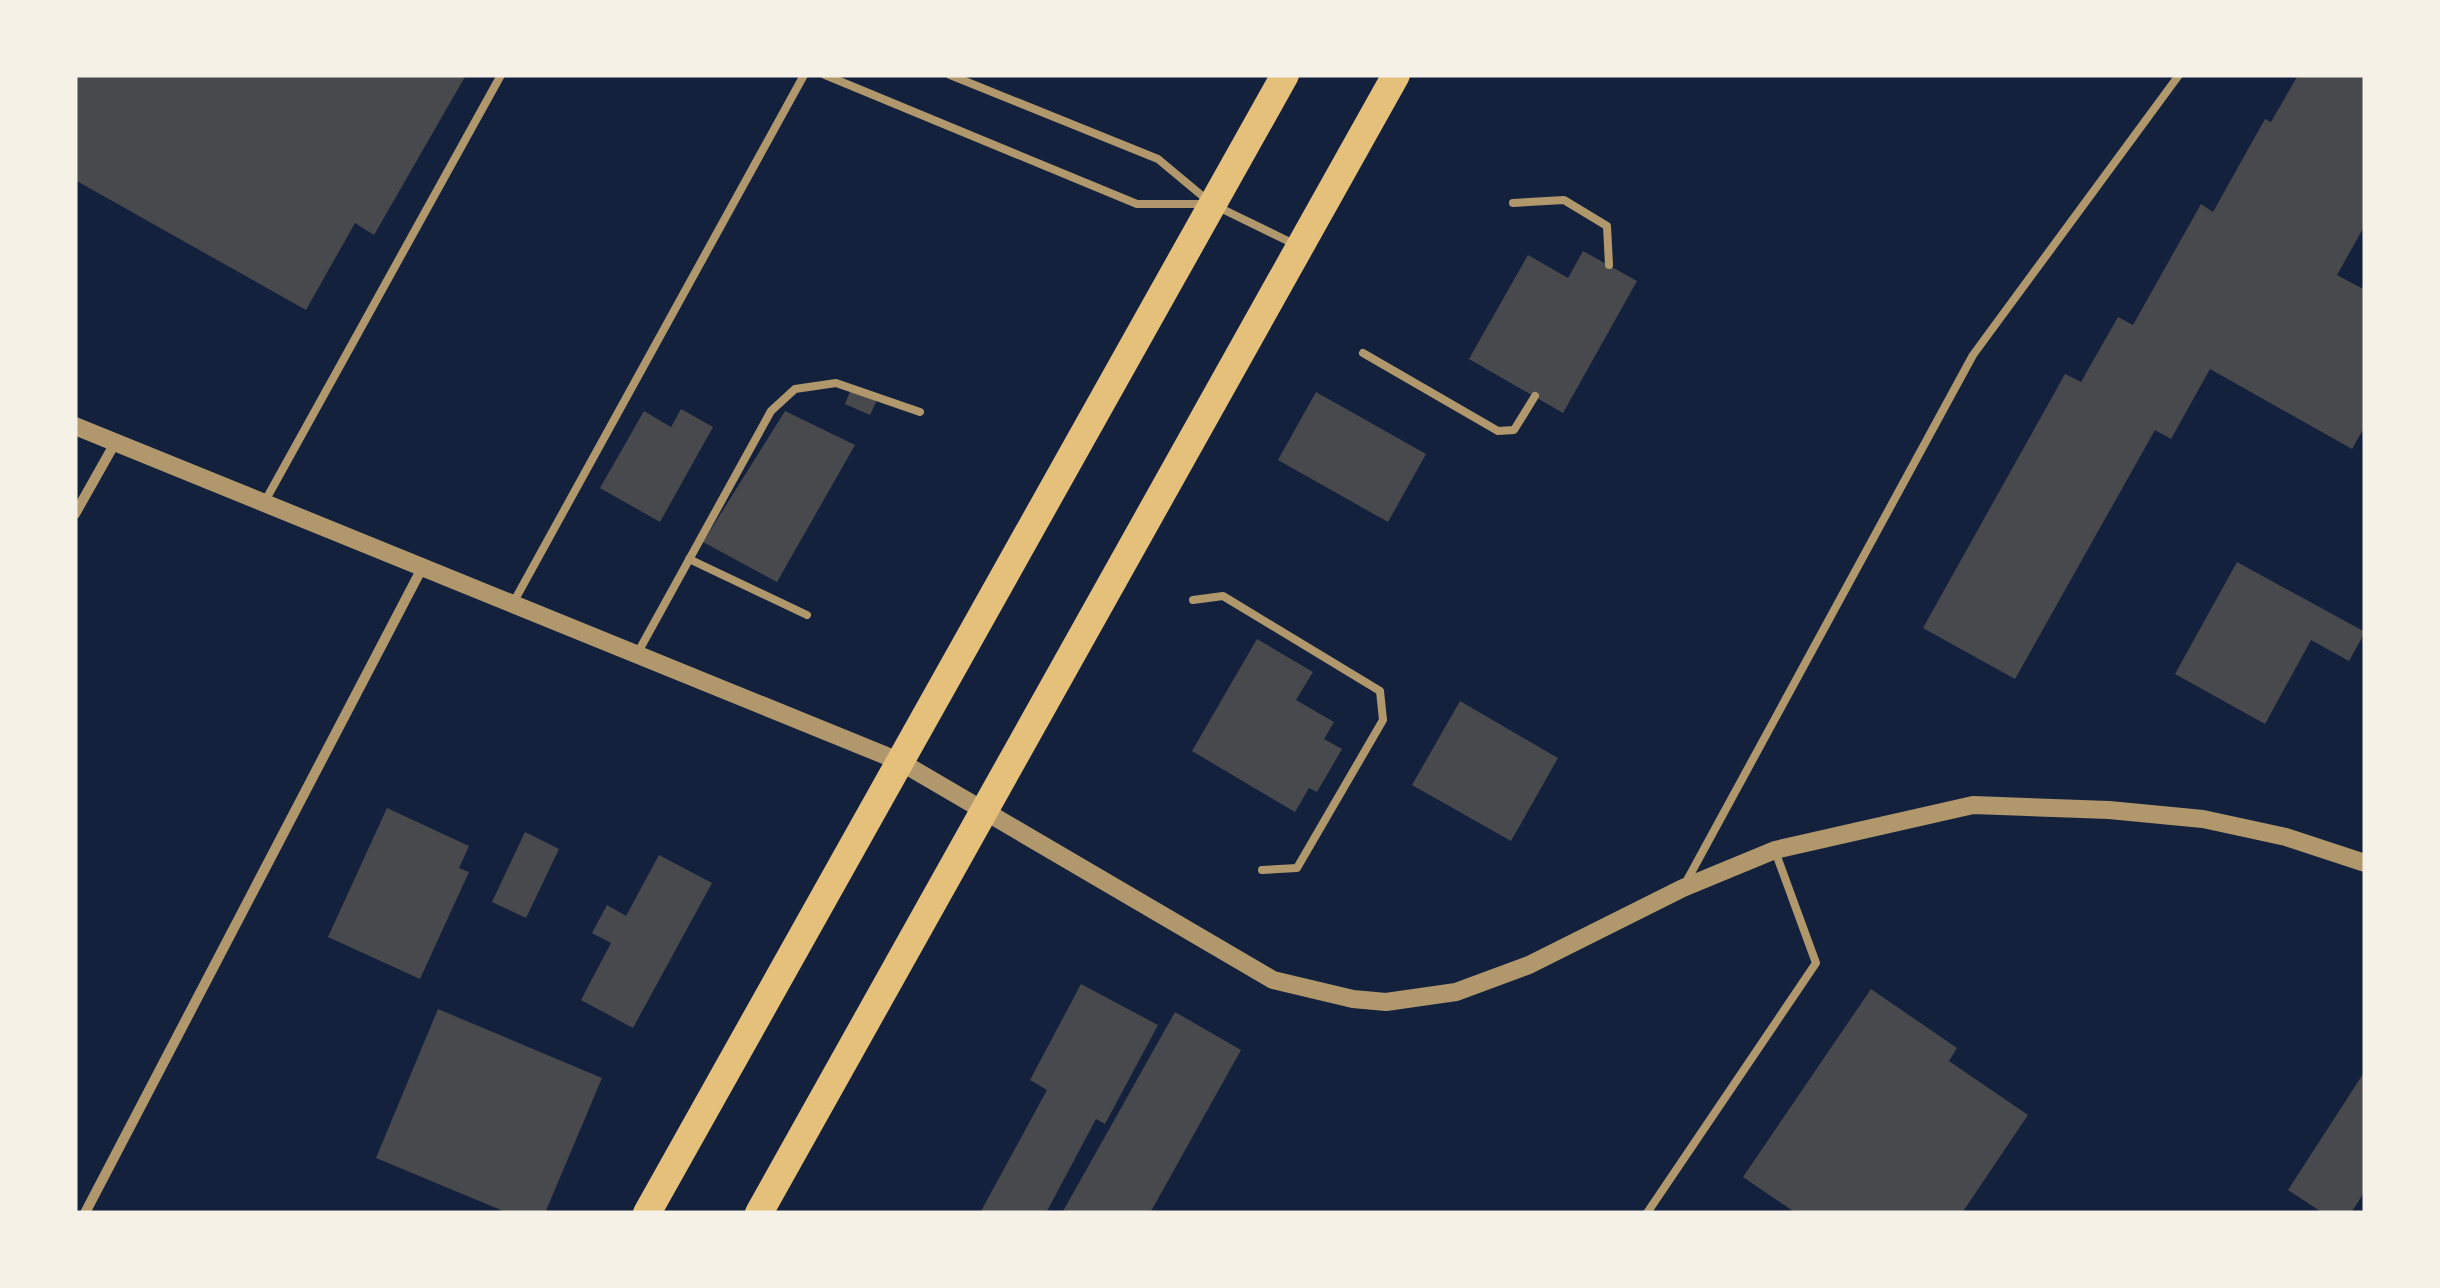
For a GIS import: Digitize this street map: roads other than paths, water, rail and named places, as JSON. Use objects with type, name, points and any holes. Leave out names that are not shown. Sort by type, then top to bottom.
[{"type":"highway","points":[[647,1213],[1285,75]]},
{"type":"highway","points":[[758,1213],[1396,75]]},
{"type":"street","points":[[75,426],[511,607],[899,761],[1272,980],[1370,1001],[1456,992],[1529,965],[1683,888],[1775,850],[1973,805],[2109,810],[2203,820],[2286,837],[2365,863]]},
{"type":"street","points":[[75,514],[115,443]]},
{"type":"street","points":[[84,1213],[422,570]]},
{"type":"lane","points":[[264,503],[501,75]]},
{"type":"lane","points":[[511,607],[804,75]]},
{"type":"lane","points":[[824,75],[1137,204],[1212,204]]},
{"type":"lane","points":[[950,75],[1158,159],[1212,204],[1300,247]]},
{"type":"lane","points":[[1683,888],[1973,355],[2179,75]]},
{"type":"lane","points":[[1513,203],[1564,200],[1607,226],[1609,265]]},
{"type":"lane","points":[[1363,353],[1498,430],[1514,430],[1535,396]]},
{"type":"lane","points":[[637,654],[770,411],[794,389],[836,383],[920,412]]},
{"type":"lane","points":[[689,559],[807,615]]},
{"type":"lane","points":[[1193,600],[1223,596],[1380,691],[1383,720],[1298,868],[1262,870]]},
{"type":"lane","points":[[1648,1213],[1816,963],[1775,850]]}]
